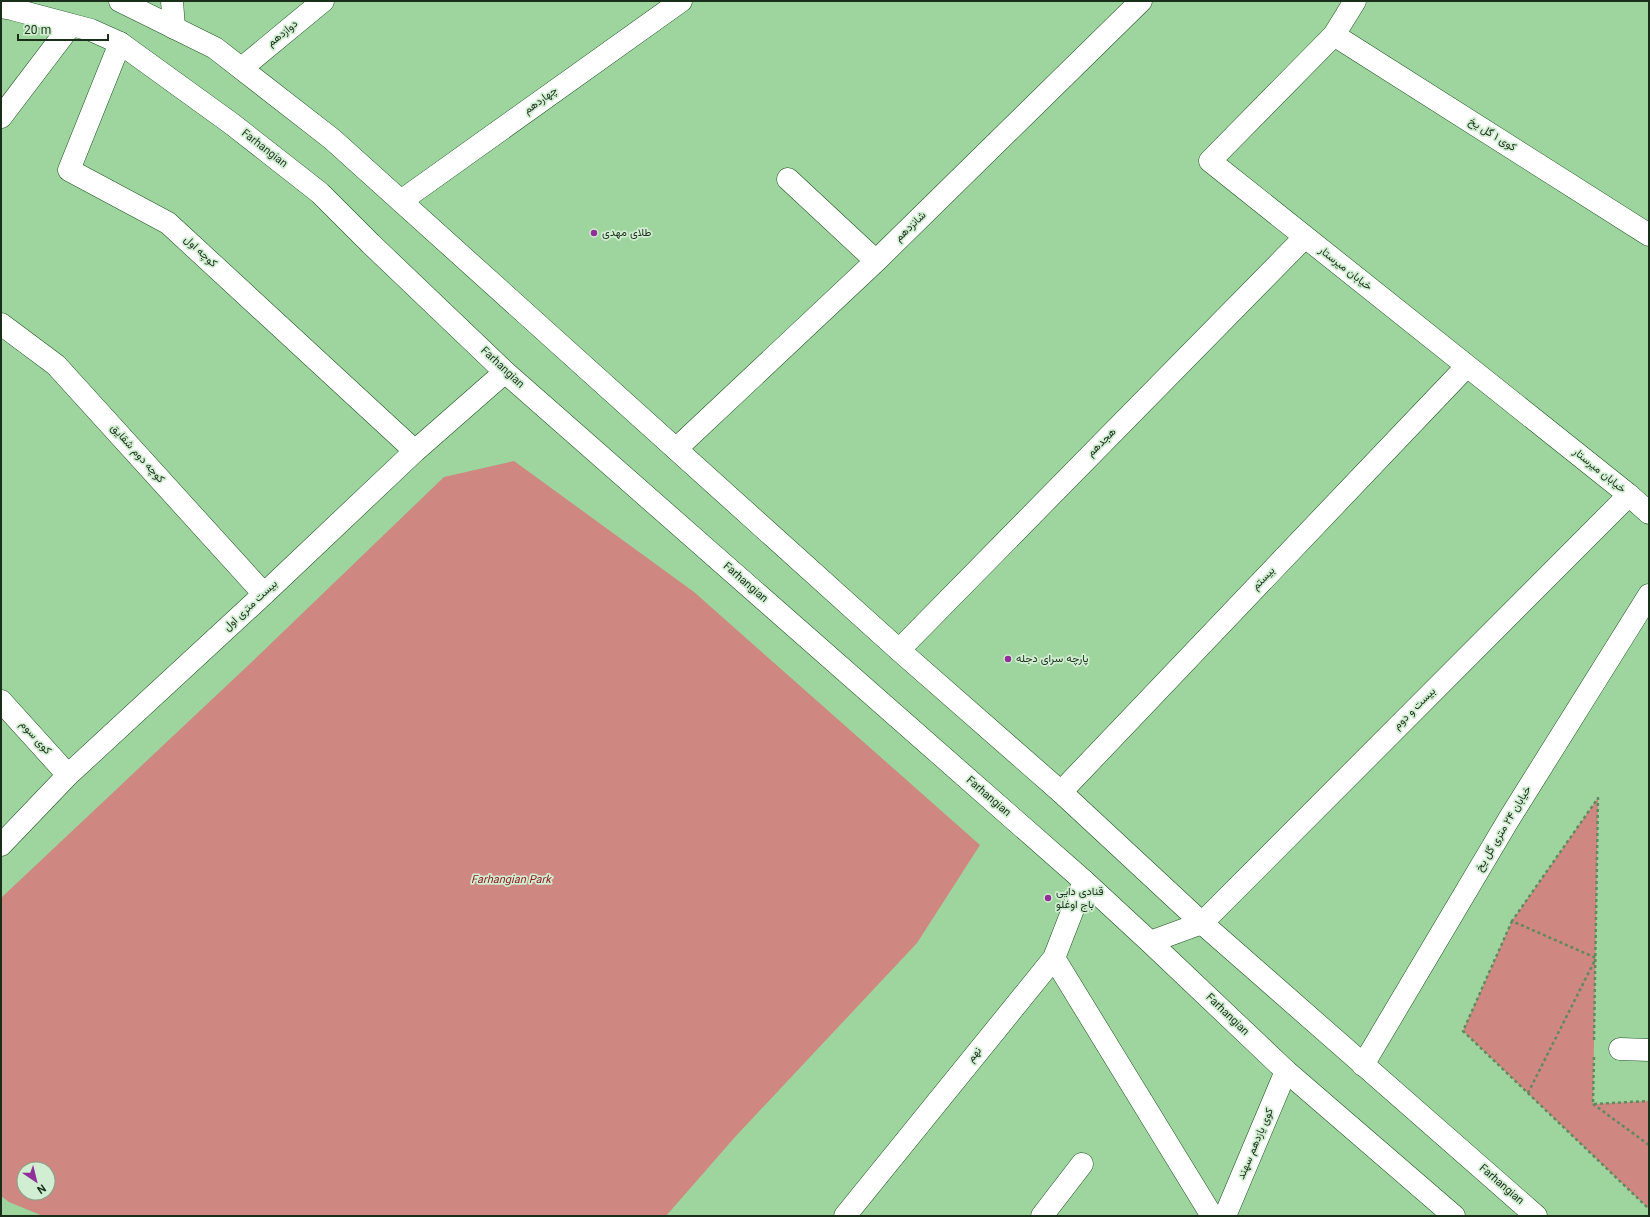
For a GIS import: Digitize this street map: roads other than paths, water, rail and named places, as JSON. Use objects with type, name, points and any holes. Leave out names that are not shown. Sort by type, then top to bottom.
[{"type":"street","name":"Farhangian","points":[[120,1],[214,48],[242,68],[332,139],[899,650],[1061,792],[1202,923],[1536,1216]]},
{"type":"street","points":[[172,1],[174,28]]},
{"type":"street","name":"دوازدهم","points":[[242,68],[323,1]]},
{"type":"street","name":"چهاردهم","points":[[401,201],[681,1]]},
{"type":"street","name":"شانزدهم","points":[[676,449],[876,261],[1141,1]]},
{"type":"street","name":"خیابان میرستار","points":[[1356,1],[1334,35],[1210,161],[1629,495],[1649,513]]},
{"type":"street","name":"Farhangian","points":[[1,7],[92,30],[120,43],[232,124],[320,193],[505,372],[1084,881],[1286,1071],[1454,1216]]},
{"type":"street","points":[[1,117],[71,25]]},
{"type":"street","name":"کوی ۱ گل یخ","points":[[1334,35],[1649,235]]},
{"type":"street","name":"کوچه اول","points":[[120,43],[69,170],[168,223],[415,451]]},
{"type":"street","points":[[788,179],[876,261]]},
{"type":"street","name":"هجدهم","points":[[899,650],[1305,237]]},
{"type":"street","name":"کوچه دوم شقایق","points":[[1,324],[56,365],[264,594]]},
{"type":"street","name":"بیستم","points":[[1061,792],[1467,366]]},
{"type":"street","name":"بیست متری اول","points":[[1,846],[68,775],[264,594],[415,451],[505,372]]},
{"type":"street","name":"بیست و دوم","points":[[1202,923],[1629,495]]},
{"type":"street","name":"خیابان ۲۴ متری گل یخ","points":[[1363,1065],[1509,819],[1649,595]]},
{"type":"street","name":"کوی سوم","points":[[1,701],[68,775]]},
{"type":"street","name":"نهم","points":[[846,1216],[1054,958],[1084,881]]},
{"type":"street","points":[[1150,942],[1202,923]]},
{"type":"street","points":[[1054,958],[1212,1216]]},
{"type":"street","points":[[1620,1049],[1649,1050]]},
{"type":"street","name":"کوی یازدهم سهند","points":[[1225,1216],[1286,1071]]},
{"type":"street","points":[[1042,1216],[1082,1164]]},
{"type":"place","name":"طلای مهدی","points":[[594,233]]},
{"type":"place","name":"پارچه سرای دجله","points":[[1008,659]]},
{"type":"place","name":"قنادی دایی باج اوغلو","points":[[1048,898]]},
{"type":"park label","name":"Farhangian Park","points":[[511,880]]}]
